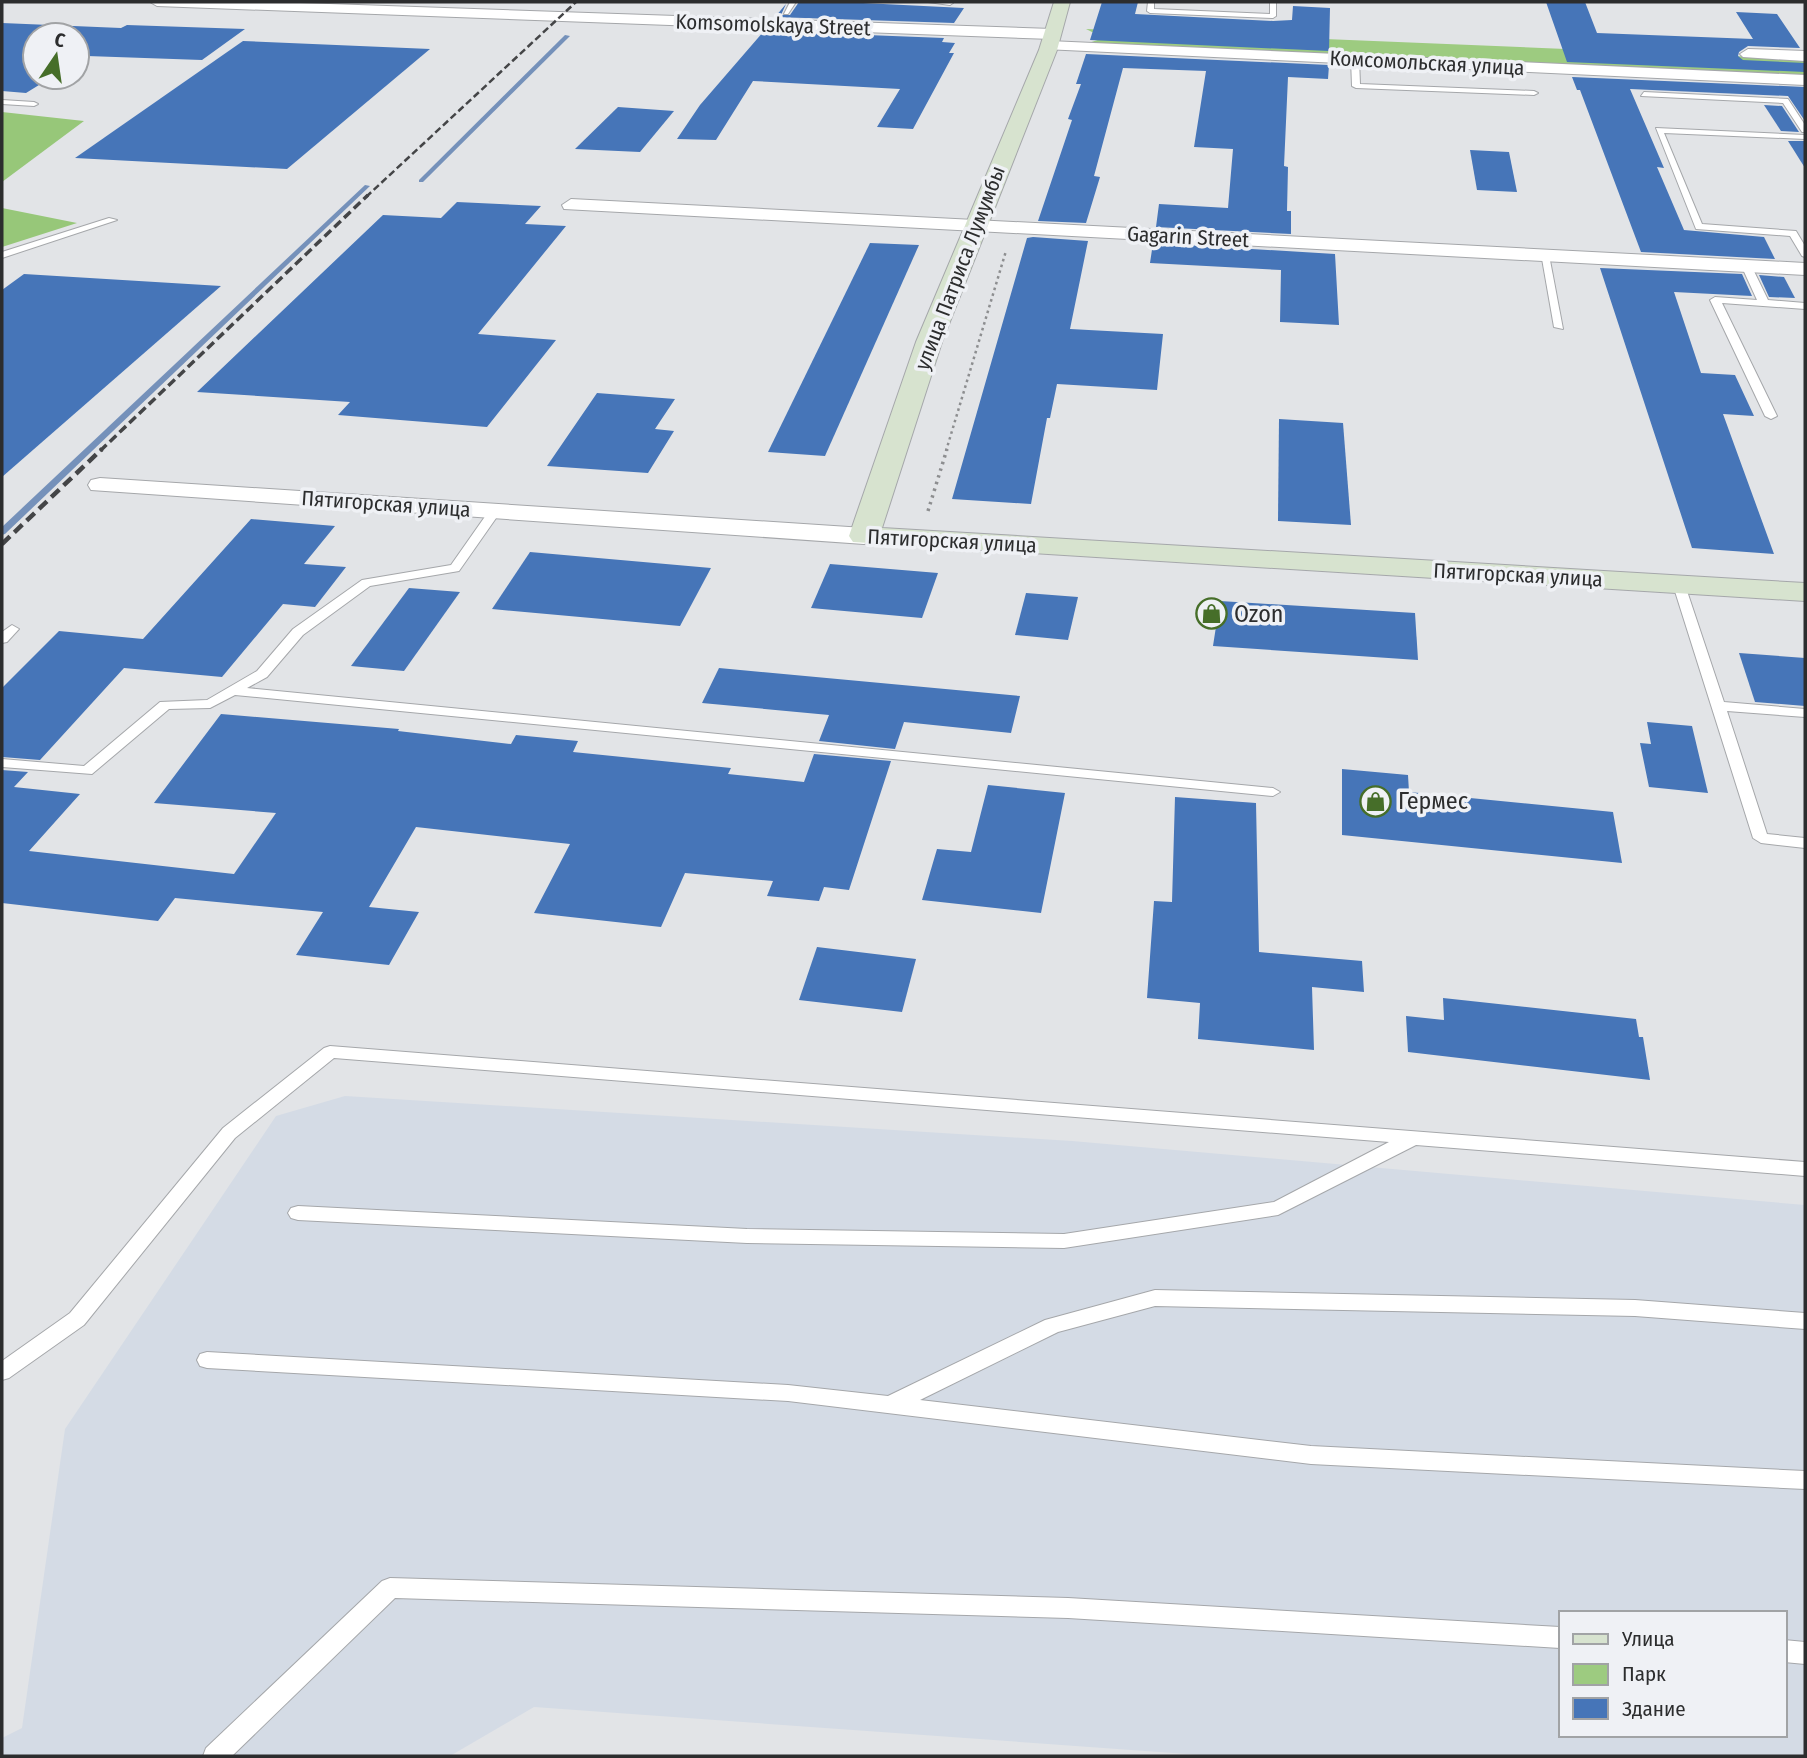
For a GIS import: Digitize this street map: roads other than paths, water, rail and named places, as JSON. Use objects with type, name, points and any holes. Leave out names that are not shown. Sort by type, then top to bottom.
[{"type":"street","name":"Komsomolskaya Street","points":[[157,2],[1052,35]]},
{"type":"street","name":"улица Патриса Лумумбы","points":[[864,536],[929,342],[1052,35],[1062,2]]},
{"type":"street","points":[[1052,35],[1077,27]]},
{"type":"street","name":"Комсомольская улица","points":[[1052,35],[1354,60],[1805,80]]},
{"type":"street","points":[[1738,54],[1805,57]]},
{"type":"street","name":"Gagarin Street","points":[[572,205],[1805,269]]},
{"type":"street","name":"Пятигорская улица","points":[[100,485],[864,536],[1805,592]]},
{"type":"lane","points":[[786,13],[793,2]]},
{"type":"lane","points":[[931,2],[950,3]]},
{"type":"lane","points":[[1152,2],[1150,11],[1273,16],[1273,2]]},
{"type":"lane","points":[[1354,60],[1356,86],[1534,93]]},
{"type":"lane","points":[[1644,94],[1786,100],[1805,131]]},
{"type":"lane","points":[[2,102],[34,104]]},
{"type":"lane","points":[[1805,136],[1659,130],[1699,227],[1805,233]]},
{"type":"lane","points":[[2,255],[112,220]]},
{"type":"lane","points":[[1793,233],[1805,254]]},
{"type":"lane","points":[[1544,254],[1559,327]]},
{"type":"lane","points":[[1746,265],[1764,303]]},
{"type":"lane","points":[[1771,416],[1714,300],[1805,306]]},
{"type":"lane","points":[[2,763],[88,771],[165,705],[210,704],[262,674],[298,632],[366,583],[456,568],[495,511]]},
{"type":"lane","points":[[1679,585],[1761,838],[1805,843]]},
{"type":"lane","points":[[232,691],[1273,792]]},
{"type":"lane","points":[[1719,706],[1805,713]]},
{"type":"lane","points":[[2,1372],[77,1319],[229,1133],[330,1052],[1805,1169]]},
{"type":"lane","points":[[298,1213],[747,1236],[1063,1241],[1278,1208],[1415,1137]]},
{"type":"lane","points":[[890,1405],[1052,1326],[1155,1298],[1635,1308],[1805,1321]]},
{"type":"lane","points":[[206,1360],[788,1393],[1311,1455],[1805,1480]]},
{"type":"lane","points":[[215,1756],[390,1588],[1068,1608],[1559,1638]]},
{"type":"lane","points":[[1786,1651],[1805,1653]]},
{"type":"waterway","points":[[421,181],[567,36]]},
{"type":"waterway","points":[[2,532],[367,186]]},
{"type":"railway","points":[[366,197],[576,2]]},
{"type":"railway","points":[[100,451],[368,195]]},
{"type":"railway","points":[[2,544],[102,449]]},
{"type":"place","name":"Ozon","points":[[1211,614]]},
{"type":"place","name":"Гермес","points":[[1375,801]]}]
